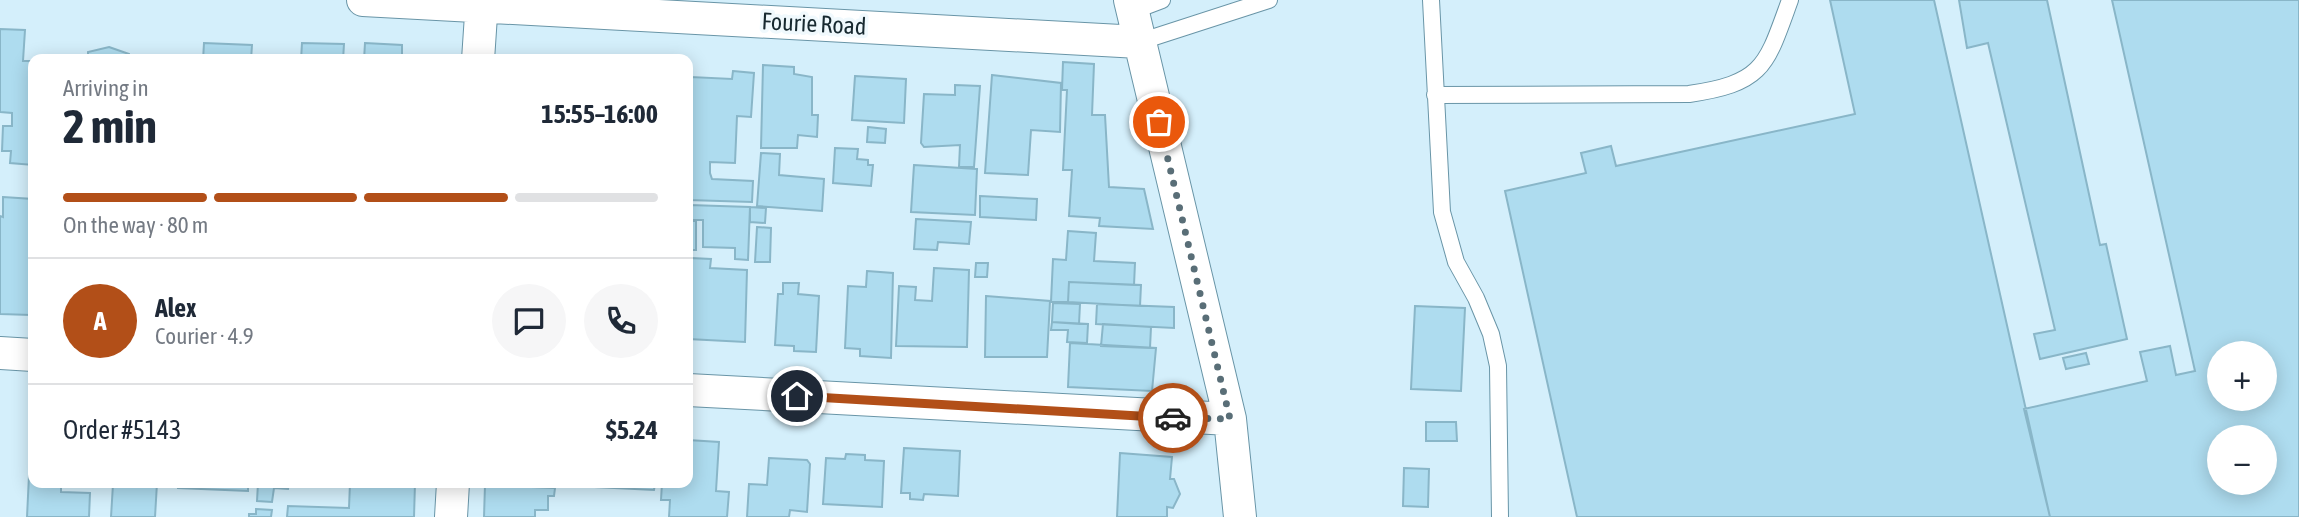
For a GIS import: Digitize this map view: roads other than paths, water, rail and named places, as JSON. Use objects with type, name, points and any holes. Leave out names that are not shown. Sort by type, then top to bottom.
[{"type":"street","name":"Fourie Road","points":[[363,0],[482,3],[1139,42]]},
{"type":"street","points":[[478,54],[482,3]]},
{"type":"street","points":[[1131,5],[1230,419],[1240,517]]},
{"type":"street","points":[[0,353],[28,355]]},
{"type":"street","points":[[693,390],[1230,419]]},
{"type":"street","points":[[451,517],[453,488]]},
{"type":"lane","points":[[1131,5],[1162,0]]},
{"type":"lane","points":[[1139,42],[1269,0]]},
{"type":"lane","points":[[1432,0],[1442,212],[1456,262],[1476,298],[1491,334],[1498,366],[1500,517]]},
{"type":"lane","points":[[1435,95],[1689,94],[1721,90],[1742,82],[1768,60],[1790,0]]}]
